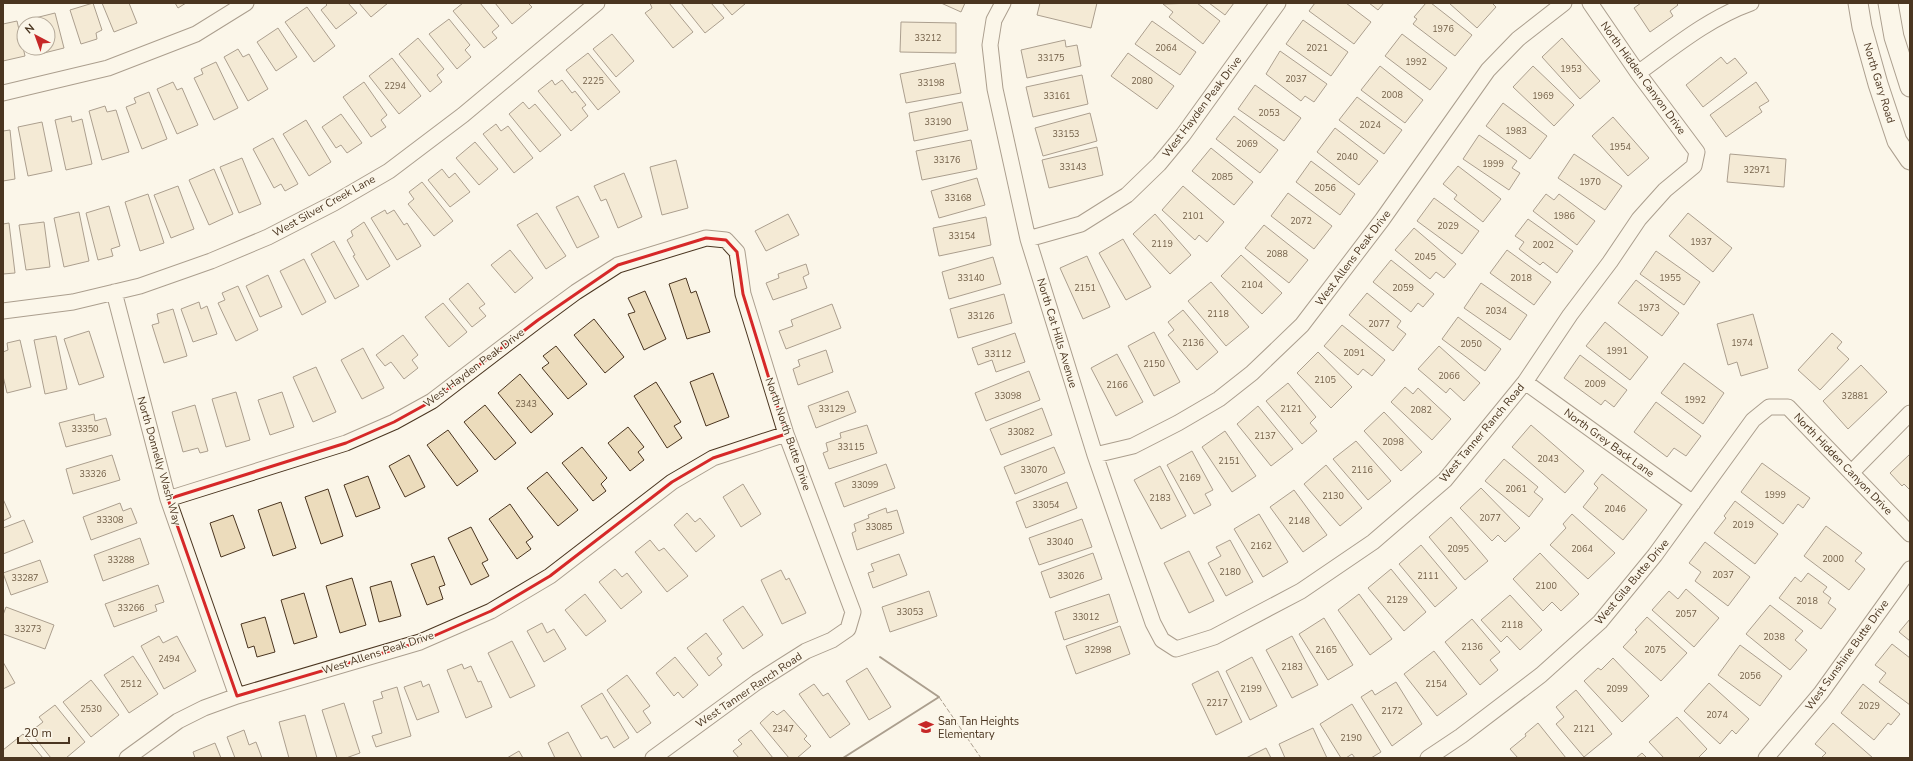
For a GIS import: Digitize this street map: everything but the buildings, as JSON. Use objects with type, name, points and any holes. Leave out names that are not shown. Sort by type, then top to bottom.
[{"type":"street","points":[[3,93],[108,68],[196,34],[246,3]]},
{"type":"street","name":"West Silver Creek Lane","points":[[3,311],[73,302],[140,286],[211,261],[268,237],[334,203],[389,171],[463,115],[597,3]]},
{"type":"street","name":"North Cat Hills Avenue","points":[[1003,3],[994,20],[990,45],[995,89],[1028,239],[1095,455],[1153,623],[1162,640],[1176,649]]},
{"type":"street","name":"West Hayden Peak Drive","points":[[1028,239],[1081,224],[1127,195],[1159,164],[1183,135],[1278,3]]},
{"type":"street","name":"West Allens Peak Drive","points":[[1095,455],[1133,446],[1178,423],[1219,399],[1252,373],[1302,325],[1404,189],[1488,70],[1518,39],[1564,3]]},
{"type":"street","name":"North Hidden Canyon Drive","points":[[1590,3],[1638,73],[1697,152]]},
{"type":"street","points":[[1638,73],[1691,35],[1734,9],[1751,3]]},
{"type":"street","name":"North Gary Road","points":[[1858,3],[1862,27],[1878,84],[1897,141],[1910,160]]},
{"type":"street","points":[[1888,3],[1894,37],[1910,87]]},
{"type":"street","name":"West Tanner Ranch Road","points":[[1176,649],[1214,637],[1301,591],[1373,542],[1446,480],[1525,382],[1570,315],[1610,262],[1639,219],[1665,190],[1694,166],[1697,152]]},
{"type":"street","name":"West Hayden Peak Drive","points":[[168,499],[346,443],[394,422],[432,401],[576,292],[618,265],[706,238],[726,240]]},
{"type":"street","name":"North North Butte Drive","points":[[726,240],[737,252],[742,294],[786,434],[853,612],[848,628]]},
{"type":"street","name":"North Donnelly Wash Way","points":[[114,292],[168,499],[237,696]]},
{"type":"street","name":"North Grey Back Lane","points":[[1525,382],[1694,503]]},
{"type":"street","name":"North Hidden Canyon Drive","points":[[1769,407],[1788,407],[1910,534]]},
{"type":"street","name":"West Gila Butte Drive","points":[[1428,758],[1461,736],[1541,675],[1600,622],[1655,555],[1753,420],[1769,407]]},
{"type":"street","points":[[1851,473],[1910,414]]},
{"type":"street","name":"West Allens Peak Drive","points":[[127,758],[178,721],[204,708],[237,696],[420,642],[491,611],[550,576],[672,482],[713,458],[786,434]]},
{"type":"street","name":"West Sunshine Butte Drive","points":[[1766,758],[1821,693],[1910,569]]},
{"type":"street","name":"West Tanner Ranch Road","points":[[653,758],[757,682],[806,651],[832,640],[848,628]]},
{"type":"highlighted area","points":[[706,238],[726,240],[737,252],[743,294],[786,434],[713,458],[672,482],[550,576],[491,611],[420,642],[237,696],[168,499],[346,443],[394,422],[432,401],[538,320],[618,265]]},
{"type":"fence","points":[[939,697],[981,758]]},
{"type":"wall","points":[[843,758],[939,697],[880,657]]},
{"type":"place","name":"San Tan Heights Elementary","points":[[926,727]]}]
